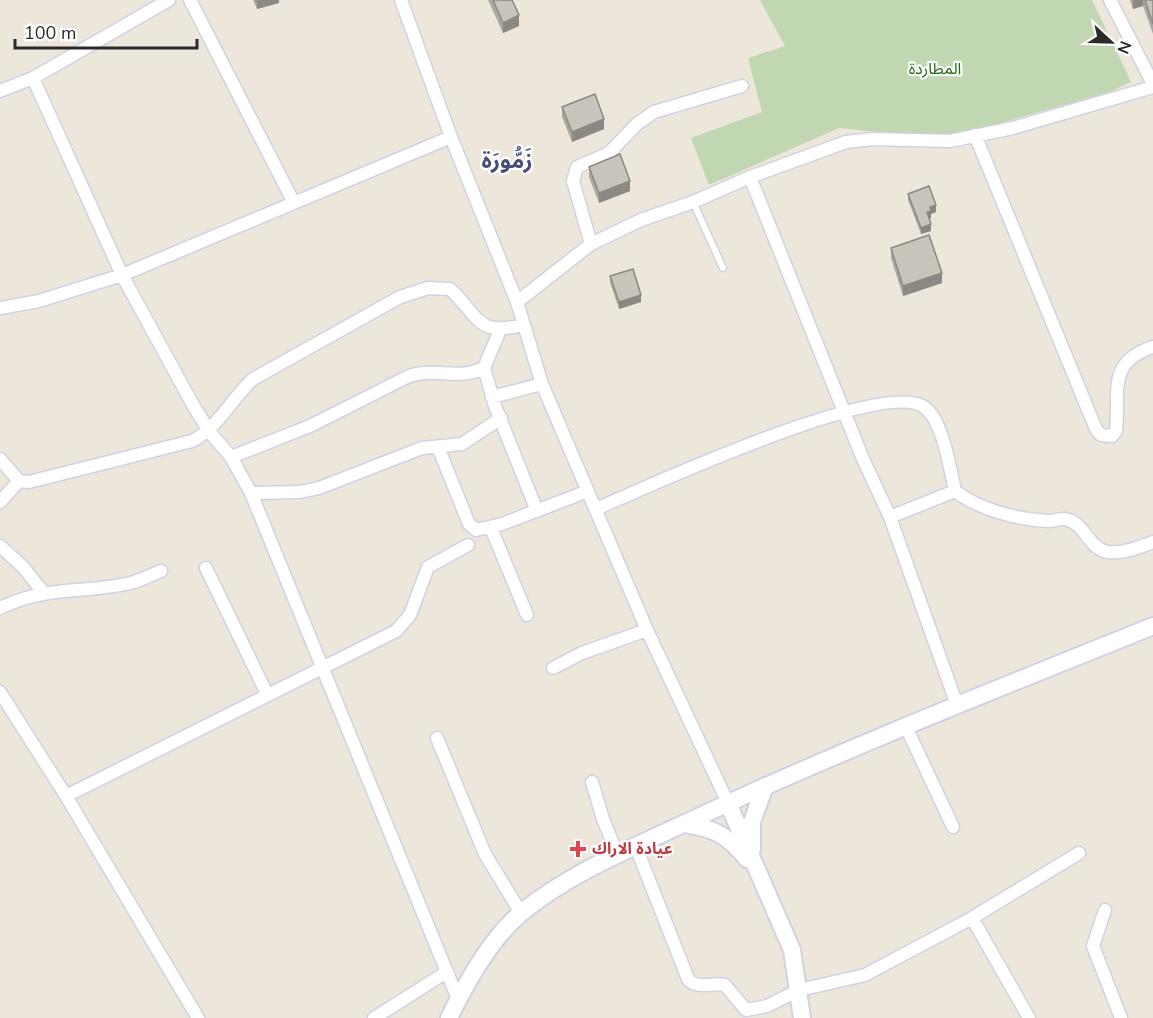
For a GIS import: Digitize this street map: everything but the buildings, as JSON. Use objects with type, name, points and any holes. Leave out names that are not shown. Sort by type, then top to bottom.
[{"type":"street","points":[[0,91],[33,78],[169,0]]},
{"type":"street","points":[[190,0],[294,201]]},
{"type":"street","points":[[401,0],[451,136],[517,302],[542,384],[647,630],[756,865],[792,950],[802,1018]]},
{"type":"street","points":[[517,302],[591,244],[641,220],[846,142],[873,139],[950,141],[1013,128],[1153,86],[1110,0]]},
{"type":"street","points":[[33,78],[122,275],[168,363],[209,431],[231,457],[251,493],[445,973],[458,999]]},
{"type":"street","points":[[591,244],[573,181],[578,167],[609,153],[637,124],[654,112],[742,86]]},
{"type":"street","points":[[975,135],[1092,419],[1101,435],[1112,436],[1116,431],[1118,374],[1129,360],[1153,347]]},
{"type":"street","points":[[0,308],[39,301],[122,275],[451,136]]},
{"type":"street","points":[[750,177],[844,411],[890,517],[957,705]]},
{"type":"street","points":[[0,459],[19,480],[29,482],[187,442],[209,431],[237,394],[253,379],[400,297],[428,288],[450,289],[479,323],[500,330],[524,325]]},
{"type":"street","points":[[500,330],[484,368],[492,397],[537,511]]},
{"type":"street","points":[[231,457],[310,426],[410,376],[426,371],[469,375],[484,368]]},
{"type":"street","points":[[492,397],[542,384]]},
{"type":"street","points":[[596,509],[724,453],[844,411],[910,401],[924,407],[937,421],[956,491],[983,508],[1049,522],[1065,518],[1077,524],[1097,548],[1106,552],[1115,553],[1153,542]]},
{"type":"street","points":[[251,493],[300,492],[319,488],[408,453],[462,444],[501,418]]},
{"type":"street","points":[[438,447],[469,524],[476,530],[491,528],[588,491]]},
{"type":"street","points":[[0,502],[19,480]]},
{"type":"street","points":[[890,517],[956,491]]},
{"type":"street","points":[[491,528],[527,615]]},
{"type":"street","points":[[66,796],[320,666],[396,631],[410,615],[428,567],[468,545]]},
{"type":"street","points":[[0,546],[43,592]]},
{"type":"street","points":[[206,568],[267,694]]},
{"type":"street","points":[[0,608],[21,598],[43,592],[133,582],[161,571]]},
{"type":"street","points":[[449,1018],[458,999],[488,952],[521,913],[576,876],[765,786],[1153,626]]},
{"type":"street","points":[[553,668],[582,653],[647,630]]},
{"type":"street","points":[[0,692],[66,796],[198,1018]]},
{"type":"street","points":[[906,727],[953,827]]},
{"type":"street","points":[[437,738],[485,854],[521,913]]},
{"type":"street","points":[[592,782],[603,819],[618,856]]},
{"type":"street","points":[[756,865],[750,836],[752,822],[765,786]]},
{"type":"street","points":[[685,824],[708,828],[723,835],[756,865]]},
{"type":"street","points":[[636,847],[672,945],[692,984],[725,985],[746,1010],[767,1006],[799,990],[865,975],[972,918],[1079,853]]},
{"type":"street","points":[[1105,910],[1093,946],[1121,1018]]},
{"type":"street","points":[[972,918],[1029,1018]]},
{"type":"street","points":[[374,1018],[445,973]]},
{"type":"lane","points":[[693,202],[723,268]]},
{"type":"green space","name":"المطاردة","points":[[760,0],[1092,0],[1131,82],[1110,92],[944,139],[839,128],[709,185],[691,138],[762,112],[748,58],[785,46]]},
{"type":"place","name":"عيادة الاراك","points":[[578,849]]},
{"type":"district","name":"زَمُّورَة","points":[[507,161]]}]
